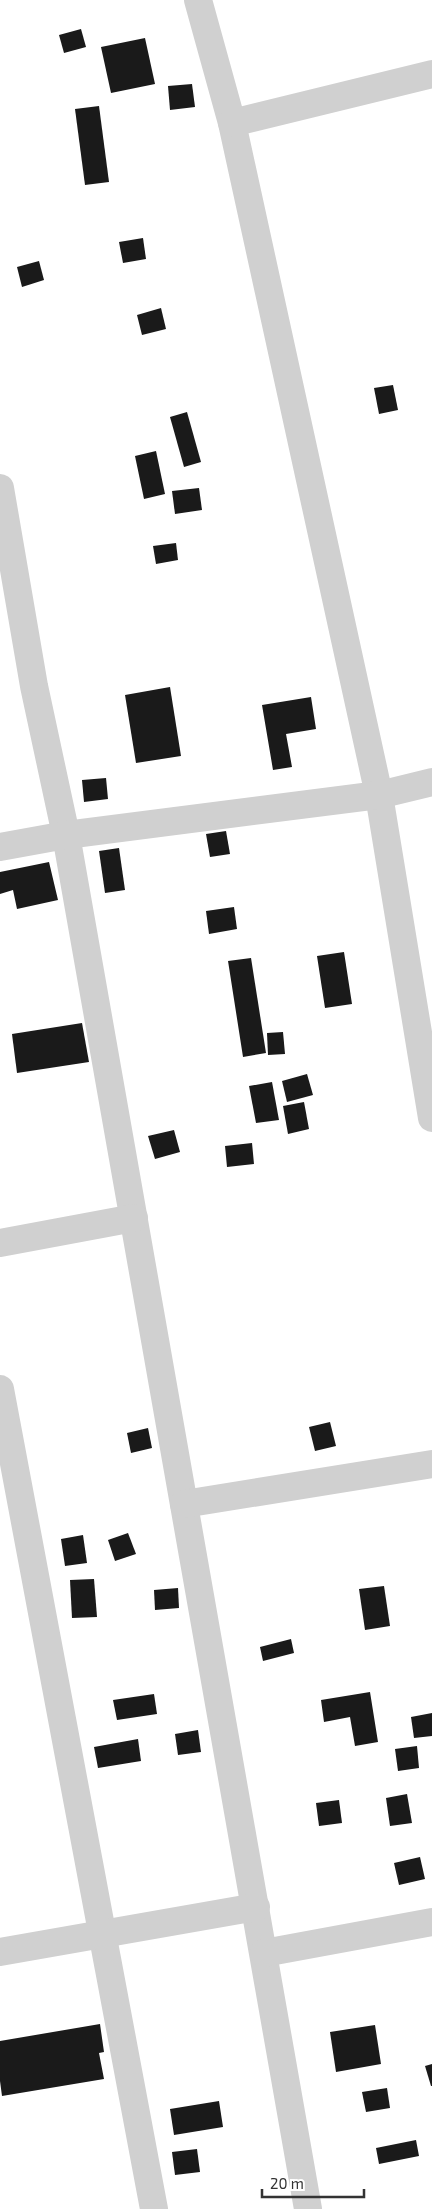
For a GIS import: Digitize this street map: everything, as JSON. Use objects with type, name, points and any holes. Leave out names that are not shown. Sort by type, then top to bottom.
[{"type":"street","points":[[198,0],[232,123],[379,795],[432,1118]]},
{"type":"street","points":[[232,123],[432,74]]},
{"type":"street","points":[[0,488],[34,686],[66,835],[308,2209]]},
{"type":"street","points":[[0,847],[66,835],[379,795],[432,782]]},
{"type":"street","points":[[0,1243],[134,1218]]},
{"type":"street","points":[[0,1389],[154,2209]]},
{"type":"street","points":[[184,1504],[432,1464]]},
{"type":"street","points":[[0,1952],[256,1907]]},
{"type":"street","points":[[264,1954],[432,1922]]},
{"type":"building","points":[[81,29],[86,47],[64,53],[59,35]]},
{"type":"building","points":[[145,38],[155,84],[111,93],[101,47]]},
{"type":"building","points":[[192,84],[195,107],[170,110],[168,86]]},
{"type":"building","points":[[99,106],[109,182],[85,185],[75,109]]},
{"type":"building","points":[[143,238],[146,259],[123,263],[119,242]]},
{"type":"building","points":[[39,261],[44,280],[22,287],[17,267]]},
{"type":"building","points":[[161,308],[166,329],[142,335],[137,315]]},
{"type":"building","points":[[393,385],[398,410],[379,414],[374,388]]},
{"type":"building","points":[[187,412],[201,462],[184,467],[170,417]]},
{"type":"building","points":[[156,451],[165,494],[144,499],[135,456]]},
{"type":"building","points":[[199,488],[202,510],[175,514],[172,491]]},
{"type":"building","points":[[176,543],[178,560],[156,564],[153,546]]},
{"type":"building","points":[[170,687],[181,756],[136,763],[125,695]]},
{"type":"building","points":[[311,697],[316,729],[286,734],[292,767],[273,770],[262,705]]},
{"type":"building","points":[[106,778],[108,799],[84,802],[82,780]]},
{"type":"building","points":[[226,831],[230,854],[210,857],[206,834]]},
{"type":"building","points":[[119,848],[125,890],[105,893],[99,851]]},
{"type":"building","points":[[49,862],[58,900],[17,909],[13,890],[0,894],[0,872]]},
{"type":"building","points":[[234,907],[237,929],[209,934],[206,911]]},
{"type":"building","points":[[344,952],[352,1004],[325,1008],[317,956]]},
{"type":"building","points":[[251,958],[266,1053],[243,1057],[228,961]]},
{"type":"building","points":[[82,1023],[89,1062],[17,1073],[12,1034]]},
{"type":"building","points":[[283,1032],[285,1054],[268,1055],[267,1033]]},
{"type":"building","points":[[307,1074],[313,1095],[287,1102],[282,1081]]},
{"type":"building","points":[[272,1082],[279,1120],[256,1123],[249,1086]]},
{"type":"building","points":[[304,1102],[309,1129],[288,1134],[283,1106]]},
{"type":"building","points":[[174,1130],[180,1152],[155,1159],[148,1136]]},
{"type":"building","points":[[252,1143],[254,1164],[227,1167],[225,1146]]},
{"type":"building","points":[[330,1422],[336,1446],[315,1451],[309,1427]]},
{"type":"building","points":[[148,1428],[152,1448],[131,1453],[127,1433]]},
{"type":"building","points":[[128,1533],[136,1554],[115,1561],[108,1540]]},
{"type":"building","points":[[83,1535],[87,1563],[65,1566],[61,1539]]},
{"type":"building","points":[[94,1579],[97,1617],[72,1618],[70,1580]]},
{"type":"building","points":[[384,1586],[390,1626],[365,1630],[359,1589]]},
{"type":"building","points":[[178,1588],[179,1608],[155,1610],[154,1590]]},
{"type":"building","points":[[291,1639],[294,1653],[263,1661],[260,1647]]},
{"type":"building","points":[[370,1692],[378,1742],[355,1746],[350,1717],[324,1722],[321,1700]]},
{"type":"building","points":[[154,1694],[157,1714],[117,1720],[113,1700]]},
{"type":"building","points":[[432,1713],[432,1736],[414,1738],[411,1717]]},
{"type":"building","points":[[198,1730],[201,1752],[178,1755],[175,1734]]},
{"type":"building","points":[[138,1739],[141,1761],[98,1768],[94,1747]]},
{"type":"building","points":[[417,1746],[419,1768],[398,1771],[395,1749]]},
{"type":"building","points":[[407,1794],[412,1823],[390,1826],[386,1798]]},
{"type":"building","points":[[339,1800],[342,1823],[319,1826],[316,1803]]},
{"type":"building","points":[[420,1857],[425,1879],[399,1885],[394,1863]]},
{"type":"building","points":[[100,2024],[104,2052],[99,2053],[104,2079],[2,2096],[0,2041]]},
{"type":"building","points":[[375,2025],[381,2064],[336,2072],[330,2032]]},
{"type":"building","points":[[432,2064],[432,2086],[431,2086],[425,2066]]},
{"type":"building","points":[[387,2088],[390,2108],[366,2112],[362,2092]]},
{"type":"building","points":[[219,2101],[223,2127],[174,2135],[170,2109]]},
{"type":"building","points":[[416,2140],[419,2156],[379,2164],[376,2148]]},
{"type":"building","points":[[197,2149],[200,2172],[175,2175],[172,2152]]}]
